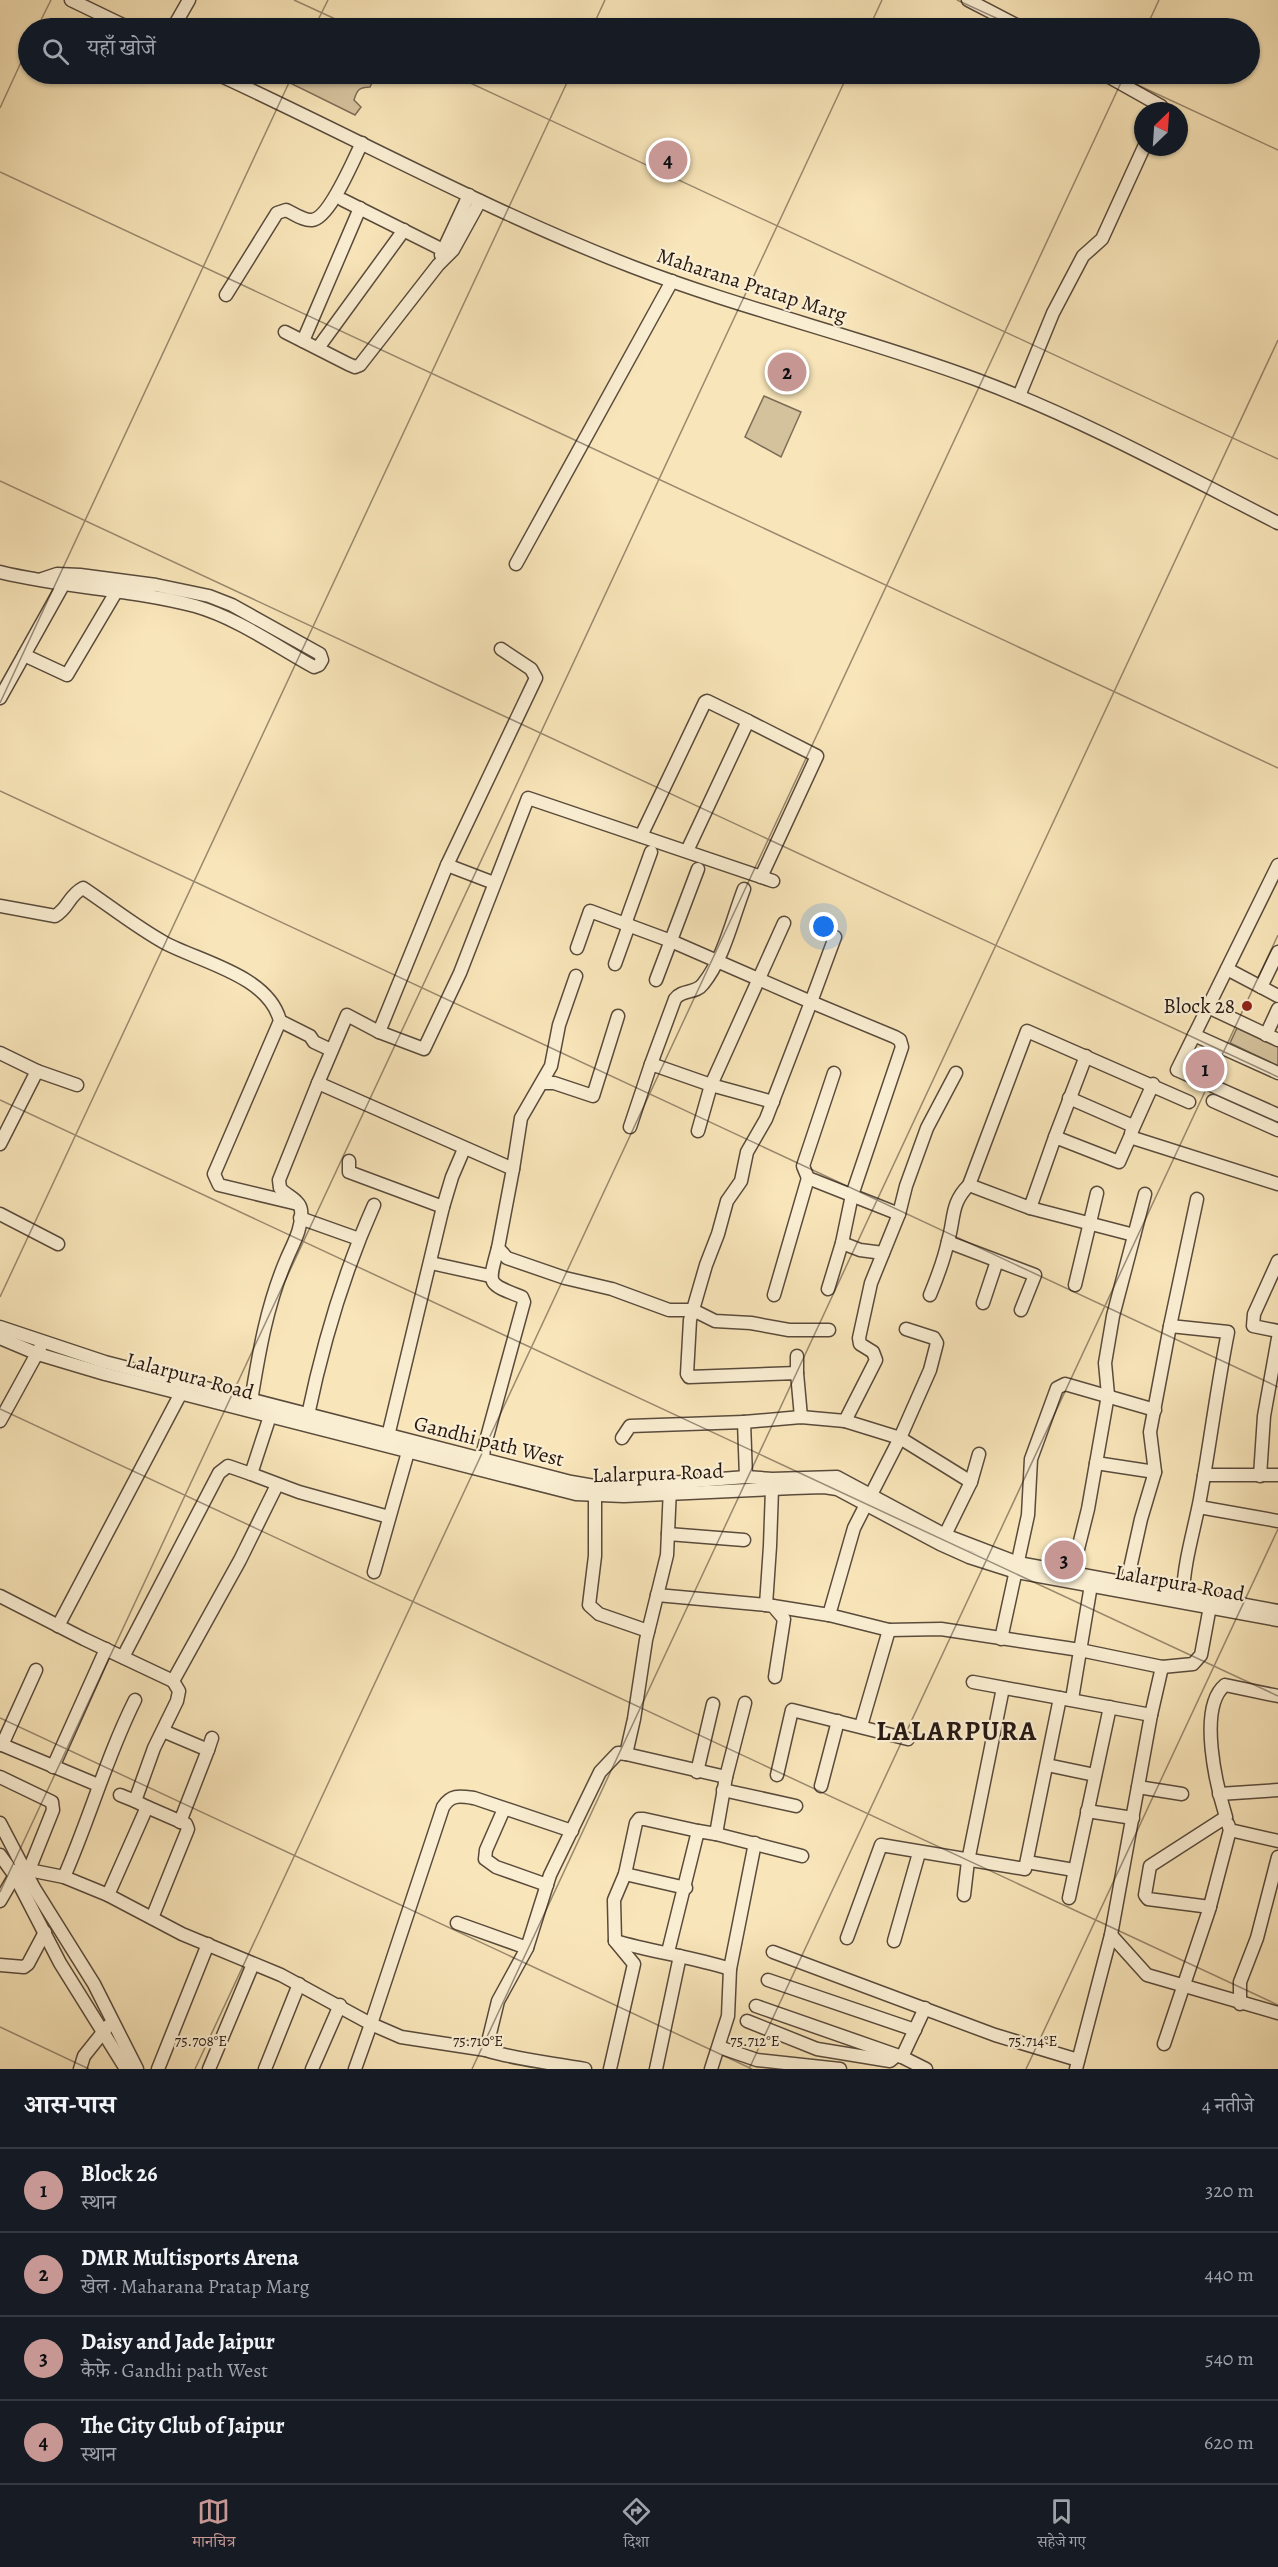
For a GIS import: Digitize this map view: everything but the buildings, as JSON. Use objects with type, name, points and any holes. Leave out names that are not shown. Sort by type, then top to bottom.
[{"type":"street","points":[[71,0],[108,18]]},
{"type":"street","points":[[179,18],[189,0]]},
{"type":"street","points":[[968,0],[1003,18]]},
{"type":"street","name":"Maharana Pratap Marg","points":[[238,84],[539,230],[672,281],[861,339],[1067,415],[1278,523]]},
{"type":"street","points":[[1122,84],[1154,102]]},
{"type":"street","points":[[226,295],[277,213],[286,210],[307,220],[314,220],[326,211],[362,143]]},
{"type":"street","points":[[1019,396],[1053,313],[1083,256],[1102,239],[1140,156]]},
{"type":"street","points":[[438,265],[443,250],[475,198]]},
{"type":"street","points":[[285,332],[355,367],[360,365],[438,265],[453,250],[475,198]]},
{"type":"street","points":[[343,200],[443,250]]},
{"type":"street","points":[[303,341],[360,208]]},
{"type":"street","points":[[318,348],[404,230]]},
{"type":"street","points":[[516,564],[672,281]]},
{"type":"street","points":[[0,572],[42,579],[119,586],[156,585],[196,593],[232,605],[320,654],[322,660],[314,667],[226,618],[190,605],[154,598],[119,586]]},
{"type":"street","points":[[0,698],[66,580]]},
{"type":"street","points":[[154,598],[156,585]]},
{"type":"street","points":[[24,656],[67,675],[119,586]]},
{"type":"street","points":[[190,605],[196,593]]},
{"type":"street","points":[[379,1032],[447,865],[536,678],[531,669],[501,649]]},
{"type":"street","points":[[251,1401],[260,1348],[275,1285],[299,1230],[301,1211],[298,1204],[279,1188],[279,1180],[346,1015],[379,1032],[424,1049],[460,973],[528,798],[767,879],[817,756],[707,701],[641,836]]},
{"type":"street","points":[[687,851],[748,721]]},
{"type":"street","points":[[615,964],[651,852]]},
{"type":"street","points":[[447,865],[494,883]]},
{"type":"street","points":[[1278,865],[1177,1070],[1278,1115]]},
{"type":"street","points":[[656,981],[698,869]]},
{"type":"street","points":[[0,906],[55,916],[64,911],[72,894],[83,888],[164,942],[250,982],[277,1009],[280,1021],[214,1174],[219,1185],[298,1204]]},
{"type":"street","points":[[630,1127],[675,999],[681,993],[702,986],[717,960],[744,889]]},
{"type":"street","points":[[577,948],[590,911],[671,940],[895,1037],[902,1044],[852,1195],[842,1243],[828,1289]]},
{"type":"street","points":[[698,1131],[711,1085],[784,923]]},
{"type":"street","points":[[797,1373],[689,1377],[687,1374],[687,1345],[693,1310],[728,1201],[741,1181],[747,1152],[773,1102],[835,937]]},
{"type":"street","points":[[1261,987],[1278,952]]},
{"type":"street","points":[[1227,969],[1278,996]]},
{"type":"street","points":[[490,1276],[498,1248],[521,1118],[551,1066],[559,1025],[576,976]]},
{"type":"street","points":[[1208,1006],[1278,1040]]},
{"type":"street","points":[[1266,1035],[1278,1009]]},
{"type":"street","points":[[542,1083],[554,1083],[593,1096],[618,1016]]},
{"type":"street","points":[[280,1021],[331,1050]]},
{"type":"street","points":[[930,1295],[948,1242],[952,1213],[958,1196],[969,1185],[1027,1030],[1153,1084],[1189,1102]]},
{"type":"street","points":[[1194,1035],[1278,1073]]},
{"type":"street","points":[[0,1053],[37,1071],[77,1086]]},
{"type":"street","points":[[1030,1208],[1086,1056]]},
{"type":"street","points":[[651,1064],[711,1085],[773,1102]]},
{"type":"street","points":[[0,1144],[37,1071]]},
{"type":"street","points":[[774,1296],[808,1178],[803,1166],[834,1073]]},
{"type":"street","points":[[845,1421],[876,1360],[873,1352],[860,1344],[871,1283],[899,1214],[927,1128],[956,1073]]},
{"type":"street","points":[[318,1083],[371,1104],[464,1149],[513,1169]]},
{"type":"street","points":[[1055,1137],[1119,1162],[1153,1084]]},
{"type":"street","points":[[1070,1098],[1132,1132],[1278,1184]]},
{"type":"street","points":[[1212,1101],[1278,1130]]},
{"type":"street","points":[[388,1436],[443,1207],[464,1149]]},
{"type":"street","points":[[349,1161],[349,1172],[443,1207]]},
{"type":"street","points":[[808,1178],[899,1214]]},
{"type":"street","points":[[969,1185],[1030,1208],[1088,1225],[1134,1235]]},
{"type":"street","points":[[1075,1285],[1096,1193]]},
{"type":"street","points":[[1072,1573],[1088,1509],[1108,1395],[1105,1363],[1119,1287],[1145,1194]]},
{"type":"street","points":[[1125,1588],[1155,1472],[1150,1432],[1197,1200]]},
{"type":"street","points":[[308,1415],[320,1362],[359,1239],[374,1205]]},
{"type":"street","points":[[0,1214],[58,1244]]},
{"type":"street","points":[[300,1218],[359,1239]]},
{"type":"street","points":[[948,1242],[1035,1275],[1021,1310]]},
{"type":"street","points":[[842,1243],[860,1250],[883,1252]]},
{"type":"street","points":[[498,1248],[507,1258],[565,1278],[612,1289],[669,1310],[693,1310],[715,1321],[751,1323],[789,1330],[829,1330]]},
{"type":"street","points":[[983,1303],[997,1261]]},
{"type":"street","points":[[1278,1261],[1254,1314],[1253,1326],[1278,1331]]},
{"type":"street","points":[[431,1263],[490,1276],[497,1287],[522,1297],[524,1302],[482,1466]]},
{"type":"street","points":[[1170,1326],[1228,1332],[1204,1475],[1183,1572],[1183,1594]]},
{"type":"street","name":"Gandhi path West","points":[[0,1327],[40,1348],[105,1362],[251,1401],[272,1412],[308,1415],[388,1436],[482,1466],[606,1488],[670,1489],[746,1477],[772,1479],[837,1477],[869,1500],[943,1540],[1017,1568],[1072,1573],[1092,1582],[1183,1594],[1210,1604]]},
{"type":"street","points":[[829,1615],[854,1528],[900,1438],[930,1370],[937,1343],[933,1338],[906,1329]]},
{"type":"street","name":"Lalarpura Road","points":[[0,1338],[40,1348],[181,1393],[272,1412],[408,1452],[482,1466],[595,1497],[670,1489],[824,1487],[869,1500]]},
{"type":"street","points":[[1260,1476],[1264,1416],[1278,1338]]},
{"type":"street","points":[[2,1415],[6,1399],[40,1348]]},
{"type":"street","points":[[797,1356],[801,1417]]},
{"type":"street","points":[[1000,1639],[1028,1515],[1031,1459],[1057,1388],[1065,1383],[1155,1410]]},
{"type":"street","points":[[57,1626],[181,1393]]},
{"type":"street","points":[[251,1474],[272,1412]]},
{"type":"street","points":[[622,1438],[630,1426],[744,1422],[801,1417],[845,1421],[900,1438],[971,1482]]},
{"type":"street","points":[[744,1422],[746,1477]]},
{"type":"street","points":[[374,1572],[408,1452]]},
{"type":"street","points":[[943,1540],[971,1482],[979,1454]]},
{"type":"street","points":[[1096,1462],[1155,1472]]},
{"type":"street","points":[[123,1657],[219,1473],[228,1467],[277,1485],[389,1517]]},
{"type":"street","points":[[1204,1475],[1278,1475]]},
{"type":"street","points":[[173,1681],[240,1560],[277,1485]]},
{"type":"street","points":[[626,1754],[648,1631],[667,1555],[670,1489]]},
{"type":"street","points":[[771,1489],[770,1605],[784,1619],[775,1677]]},
{"type":"street","points":[[595,1497],[595,1556],[589,1605],[599,1614],[648,1631]]},
{"type":"street","points":[[1198,1507],[1278,1521]]},
{"type":"street","points":[[668,1534],[744,1540]]},
{"type":"street","name":"Lalarpura Road","points":[[1017,1568],[1092,1582]]},
{"type":"street","points":[[847,1938],[881,1845],[1025,1869],[1047,1765],[1080,1650],[1092,1582]]},
{"type":"street","name":"Lalarpura Road","points":[[1125,1588],[1278,1620]]},
{"type":"street","points":[[657,1595],[770,1605],[829,1615],[889,1630],[941,1629],[1080,1650],[1162,1667],[1193,1664],[1201,1654],[1210,1604],[1278,1611]]},
{"type":"street","points":[[0,1596],[173,1681],[179,1691],[177,1701],[154,1748],[135,1801]]},
{"type":"street","points":[[861,1726],[889,1630]]},
{"type":"street","points":[[53,1767],[106,1649]]},
{"type":"street","points":[[773,1952],[1077,2065],[1111,1935],[1151,1715],[1162,1667]]},
{"type":"street","points":[[36,1670],[1,1744],[98,1785]]},
{"type":"street","points":[[973,1682],[1151,1715]]},
{"type":"street","points":[[1164,2044],[1210,1907],[1230,1830],[1219,1794],[1211,1738],[1215,1696],[1225,1686],[1278,1696]]},
{"type":"street","points":[[964,1895],[968,1861],[1003,1688]]},
{"type":"street","points":[[64,1877],[78,1845],[115,1740],[135,1700]]},
{"type":"street","points":[[716,1834],[724,1784],[745,1703]]},
{"type":"street","points":[[697,1772],[713,1704]]},
{"type":"street","points":[[1069,1898],[1110,1707]]},
{"type":"street","points":[[777,1775],[792,1710],[908,1739]]},
{"type":"street","points":[[821,1786],[838,1720]]},
{"type":"street","points":[[163,1731],[210,1744],[180,1822]]},
{"type":"street","points":[[486,2050],[498,2001],[527,1948],[547,1885],[600,1772],[618,1753],[697,1772],[724,1784],[796,1806]]},
{"type":"street","points":[[1047,1765],[1095,1774]]},
{"type":"street","points":[[0,1777],[52,1802],[53,1810],[0,1901]]},
{"type":"street","points":[[1138,1787],[1182,1794]]},
{"type":"street","points":[[1219,1794],[1278,1789]]},
{"type":"street","points":[[120,1795],[186,1824],[188,1829],[152,1918]]},
{"type":"street","points":[[355,2069],[443,1807],[448,1799],[459,1796],[572,1831]]},
{"type":"street","points":[[108,1895],[147,1807]]},
{"type":"street","points":[[504,1809],[486,1850],[485,1858],[496,1867],[547,1885]]},
{"type":"street","points":[[1087,1811],[1132,1818]]},
{"type":"street","points":[[1210,1907],[1148,1899],[1145,1895],[1147,1882],[1150,1866],[1226,1817]]},
{"type":"street","points":[[610,2069],[634,1964],[615,1941],[614,1900],[625,1874],[636,1823],[639,1819],[716,1834],[801,1856]]},
{"type":"street","points":[[0,1823],[16,1874],[60,1963],[126,2069]]},
{"type":"street","points":[[1230,1830],[1278,1841]]},
{"type":"street","points":[[656,2069],[674,1954],[698,1831]]},
{"type":"street","points":[[711,2069],[728,2016],[730,1969],[755,1844]]},
{"type":"street","points":[[894,1941],[919,1853]]},
{"type":"street","points":[[0,1855],[94,1984],[137,2069]]},
{"type":"street","points":[[1240,2004],[1240,1982],[1257,1938],[1278,1857]]},
{"type":"street","points":[[1027,1862],[1074,1870]]},
{"type":"street","points":[[16,1874],[64,1877],[108,1895],[182,1934],[298,1984],[371,2024],[401,2037],[486,2050],[504,2063],[534,2059],[584,2069]]},
{"type":"street","points":[[625,1874],[686,1888]]},
{"type":"street","points":[[457,1923],[527,1948]]},
{"type":"street","points":[[0,1965],[24,1967],[28,1964],[45,1932]]},
{"type":"street","points":[[1111,1935],[1147,1975],[1240,2004],[1278,2013]]},
{"type":"street","points":[[615,1941],[702,1960],[730,1969]]},
{"type":"street","points":[[158,2069],[208,1944]]},
{"type":"street","points":[[209,2069],[253,1964]]},
{"type":"street","points":[[768,1980],[915,2030]]},
{"type":"street","points":[[265,2069],[298,1984]]},
{"type":"street","points":[[312,2069],[340,2005]]},
{"type":"street","points":[[756,2007],[899,2056],[924,2069]]},
{"type":"street","points":[[747,2022],[830,2052],[890,2061],[899,2056],[925,2008]]},
{"type":"street","points":[[80,2069],[84,2056],[102,2031],[113,2022]]},
{"type":"street","points":[[719,2047],[756,2060],[840,2069]]},
{"type":"shaded area","points":[[292,84],[371,84],[370,87],[361,88],[356,94],[354,100],[361,107],[355,115]]},
{"type":"shaded area","points":[[764,396],[801,412],[781,457],[745,437]]},
{"type":"shaded area","points":[[1237,1028],[1278,1047],[1278,1066],[1230,1043]]},
{"type":"place","name":"The City Club of Jaipur","points":[[668,160]]},
{"type":"place","name":"DMR Multisports Arena","points":[[787,372]]},
{"type":"place","name":"Block 28","points":[[1247,1006]]},
{"type":"place","name":"Block 26","points":[[1205,1069]]},
{"type":"place","name":"Daisy and Jade Jaipur","points":[[1064,1560]]},
{"type":"district","name":"LALARPURA","points":[[957,1731]]}]
